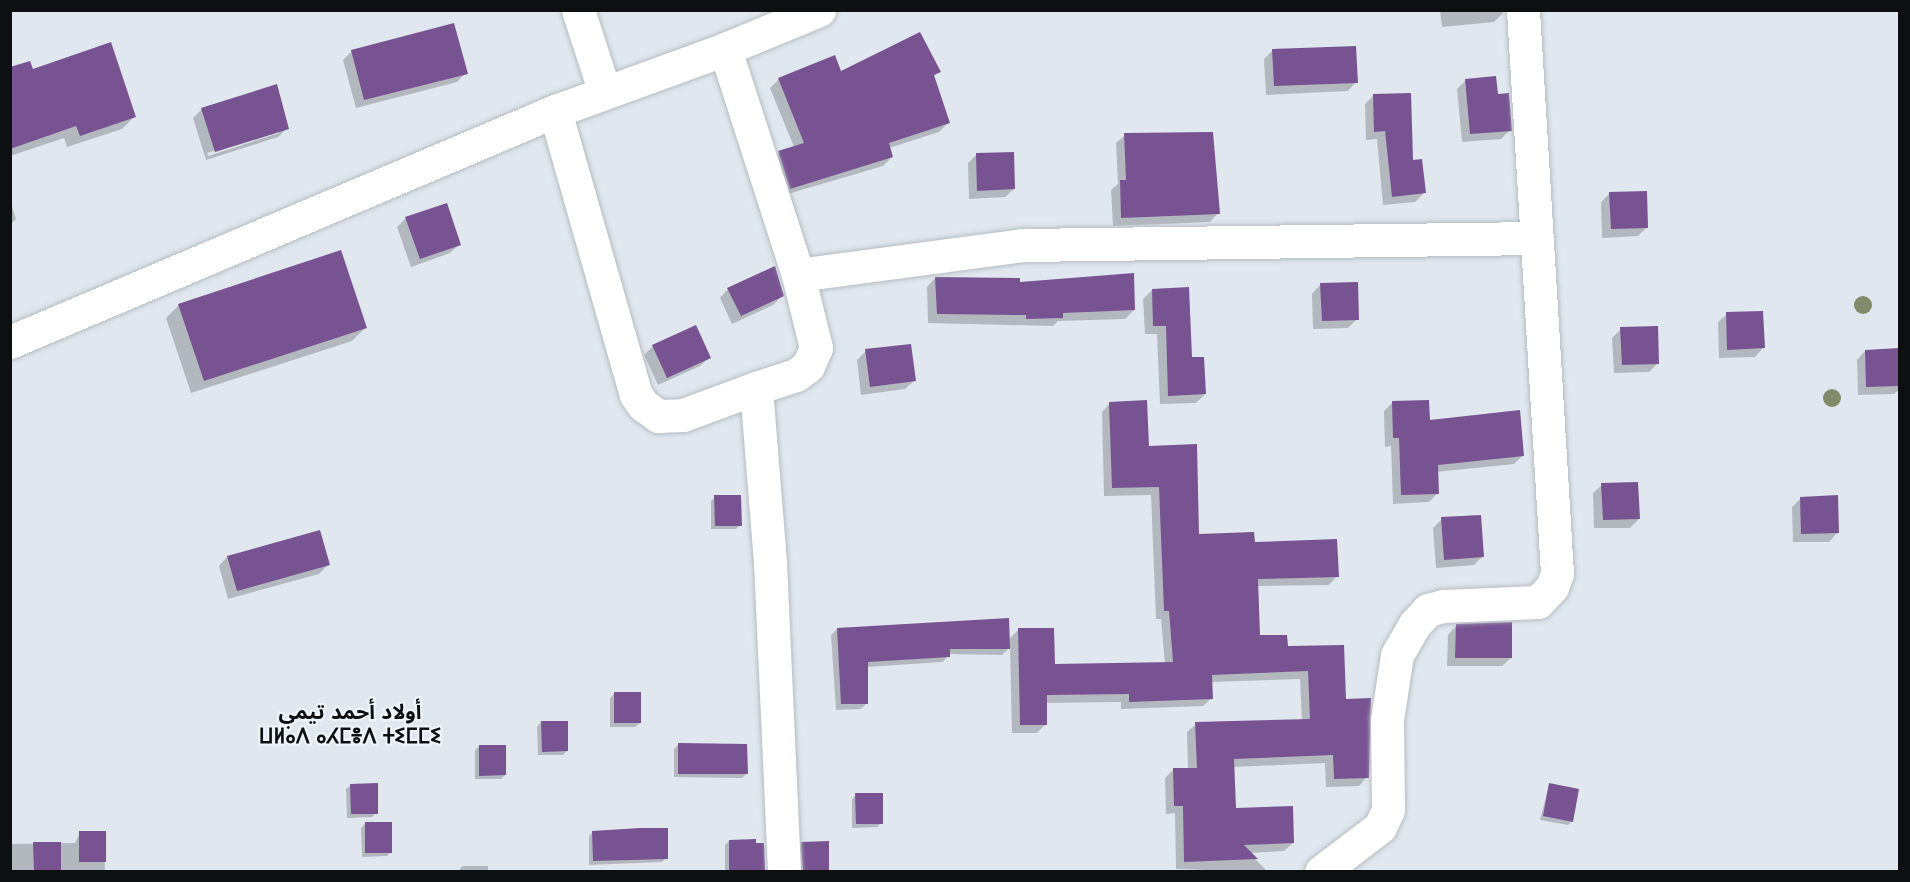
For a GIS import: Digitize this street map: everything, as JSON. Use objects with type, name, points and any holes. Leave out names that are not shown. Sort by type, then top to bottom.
[{"type":"street","points":[[578,10],[605,93]]},
{"type":"street","points":[[10,342],[555,111],[725,49],[819,10]]},
{"type":"street","points":[[1321,872],[1380,827],[1388,810],[1387,720],[1397,655],[1415,624],[1428,610],[1443,606],[1538,602],[1552,587],[1557,573],[1534,238],[1523,10]]},
{"type":"street","points":[[555,111],[636,395],[643,405],[658,416],[683,415],[796,375],[814,356],[816,348],[798,275],[725,49]]},
{"type":"street","points":[[798,275],[1023,245],[1534,238]]},
{"type":"street","points":[[756,388],[770,562],[784,872]]},
{"type":"building","points":[[454,23],[468,74],[364,100],[351,50]]},
{"type":"building","points":[[920,32],[941,72],[934,75],[950,123],[889,143],[893,157],[790,189],[778,151],[804,143],[778,78],[835,55],[841,71]]},
{"type":"building","points":[[111,42],[136,117],[80,136],[76,126],[10,149],[10,67],[30,61],[33,69]]},
{"type":"building","points":[[1356,46],[1358,83],[1274,86],[1272,49]]},
{"type":"building","points":[[1496,76],[1498,94],[1509,93],[1512,131],[1470,134],[1465,79]]},
{"type":"building","points":[[277,84],[289,129],[215,152],[201,108]]},
{"type":"building","points":[[1411,93],[1413,160],[1422,159],[1426,193],[1392,197],[1385,131],[1374,132],[1373,94]]},
{"type":"building","points":[[1213,132],[1220,214],[1121,218],[1120,180],[1126,180],[1124,133]]},
{"type":"building","points":[[1014,152],[1015,189],[977,191],[976,153]]},
{"type":"building","points":[[1647,191],[1648,228],[1611,229],[1609,192]]},
{"type":"building","points":[[447,203],[461,245],[420,259],[405,217]]},
{"type":"building","points":[[341,250],[367,328],[204,381],[178,304]]},
{"type":"building","points":[[775,266],[784,296],[741,316],[727,288]]},
{"type":"building","points":[[1134,273],[1135,310],[1063,313],[1063,318],[1026,319],[1026,315],[937,314],[935,277],[1020,278],[1020,282]]},
{"type":"building","points":[[1358,282],[1359,320],[1322,321],[1320,283]]},
{"type":"building","points":[[1189,287],[1192,357],[1204,357],[1206,394],[1168,396],[1166,326],[1153,326],[1152,289]]},
{"type":"building","points":[[1763,311],[1765,348],[1727,350],[1726,312]]},
{"type":"building","points":[[696,325],[711,358],[667,378],[652,345]]},
{"type":"building","points":[[1658,326],[1659,364],[1622,365],[1620,327]]},
{"type":"building","points":[[911,344],[916,381],[870,387],[865,349]]},
{"type":"building","points":[[1899,348],[1899,386],[1866,387],[1865,350]]},
{"type":"building","points":[[1147,400],[1149,446],[1197,444],[1199,534],[1254,532],[1255,542],[1337,539],[1339,577],[1258,579],[1260,635],[1287,635],[1288,646],[1344,645],[1346,699],[1371,698],[1369,778],[1334,779],[1333,755],[1234,759],[1236,808],[1293,806],[1294,843],[1244,845],[1258,859],[1184,862],[1183,806],[1174,806],[1173,768],[1197,768],[1195,722],[1310,719],[1308,671],[1212,675],[1213,699],[1129,702],[1129,694],[1047,695],[1047,725],[1020,725],[1018,628],[1054,628],[1055,664],[1173,662],[1169,611],[1164,611],[1159,487],[1112,488],[1109,402]]},
{"type":"building","points":[[1429,400],[1430,420],[1520,410],[1524,456],[1438,465],[1439,494],[1401,495],[1399,438],[1393,438],[1392,401]]},
{"type":"building","points":[[1638,482],[1640,519],[1603,520],[1601,483]]},
{"type":"building","points":[[714,495],[741,495],[742,526],[715,526]]},
{"type":"building","points":[[1838,495],[1839,533],[1801,534],[1800,497]]},
{"type":"building","points":[[1481,515],[1484,557],[1444,560],[1441,517]]},
{"type":"building","points":[[320,530],[330,565],[237,591],[227,556]]},
{"type":"building","points":[[1009,618],[1010,649],[950,649],[950,657],[868,662],[868,704],[841,704],[837,628]]},
{"type":"building","points":[[1512,622],[1512,658],[1455,658],[1456,624]]},
{"type":"building","points":[[614,692],[641,692],[641,723],[614,723]]},
{"type":"building","points":[[541,721],[568,721],[568,751],[542,752]]},
{"type":"building","points":[[678,743],[747,744],[748,774],[678,774]]},
{"type":"building","points":[[479,745],[506,745],[506,775],[479,776]]},
{"type":"building","points":[[378,783],[378,814],[351,814],[350,784]]},
{"type":"building","points":[[1549,783],[1579,789],[1573,822],[1543,816]]},
{"type":"building","points":[[855,793],[883,793],[883,824],[856,824]]},
{"type":"building","points":[[365,822],[392,822],[392,853],[365,853]]},
{"type":"building","points":[[668,828],[668,859],[593,861],[592,831]]},
{"type":"building","points":[[79,831],[106,831],[106,862],[79,862]]},
{"type":"building","points":[[756,839],[756,843],[764,843],[765,870],[729,870],[729,840]]},
{"type":"building","points":[[829,841],[829,872],[803,872],[801,842]]},
{"type":"building","points":[[33,842],[61,842],[61,872],[34,872]]},
{"type":"district","name":"أولاد أحمد تيمي ⵡⵍⴰⴷ ⴰⵃⵎⴻⴷ ⵜⵉⵎⵎⵉ","points":[[350,724]]}]
